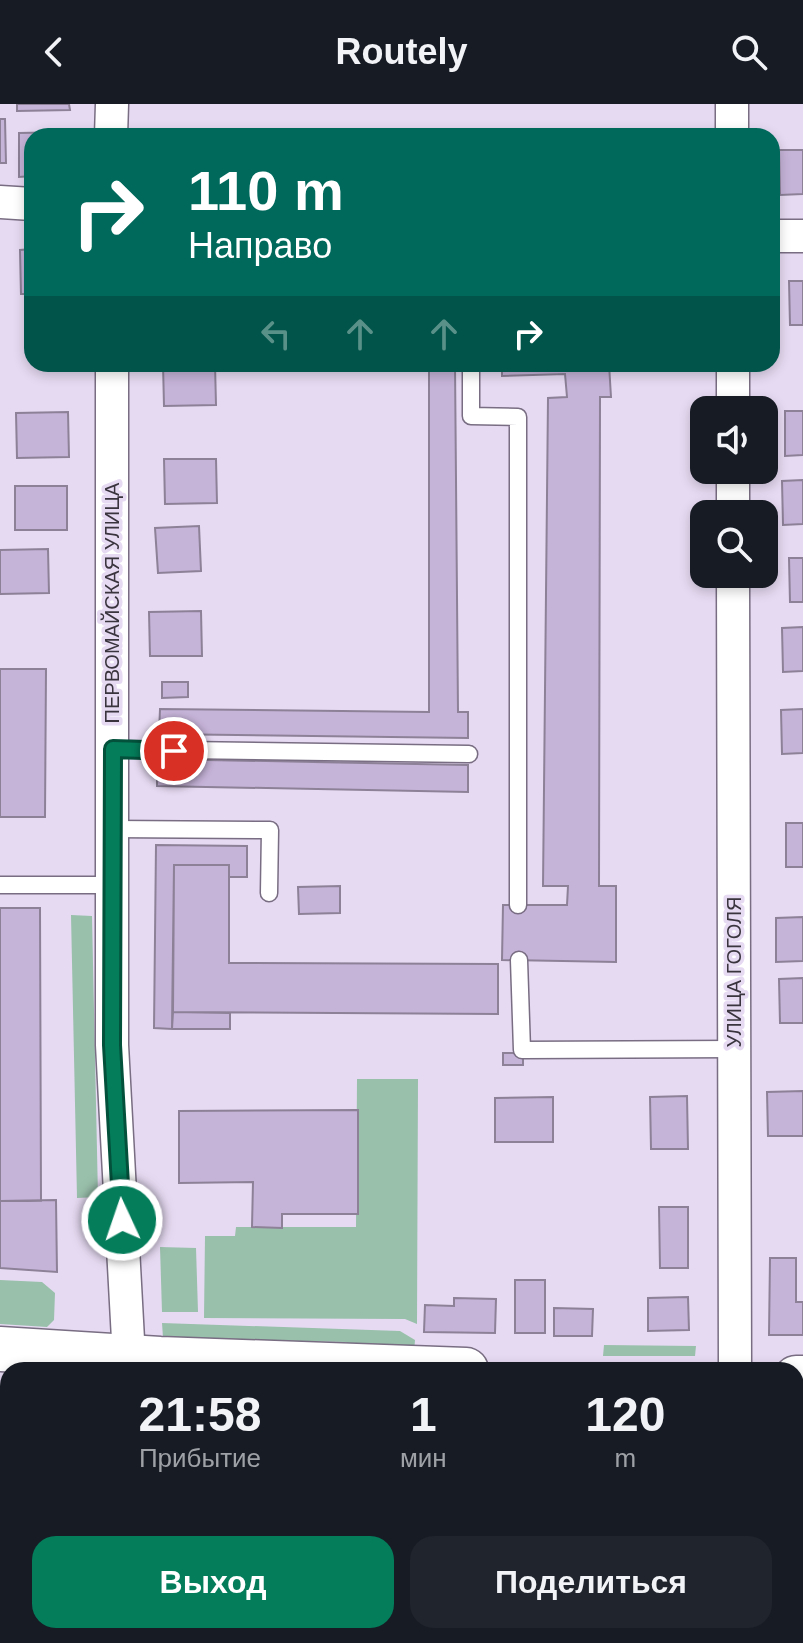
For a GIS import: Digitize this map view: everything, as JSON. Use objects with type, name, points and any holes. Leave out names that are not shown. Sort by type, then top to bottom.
[{"type":"street","points":[[111,128],[112,104]]},
{"type":"street","points":[[732,104],[732,128]]},
{"type":"street","points":[[0,202],[24,204]]},
{"type":"street","points":[[780,236],[803,236]]},
{"type":"street","name":"ПЕРВОМАЙСКАЯ УЛИЦА","points":[[112,372],[112,1045],[129,1362]]},
{"type":"street","points":[[733,372],[733,396]]},
{"type":"street","name":"УЛИЦА ГОГОЛЯ","points":[[733,588],[735,1362]]},
{"type":"street","points":[[0,1349],[112,1362]]},
{"type":"lane","points":[[471,372],[471,416],[518,417],[518,905]]},
{"type":"lane","points":[[113,749],[469,754]]},
{"type":"lane","points":[[112,829],[270,830],[269,893]]},
{"type":"lane","points":[[0,885],[112,885]]},
{"type":"lane","points":[[519,960],[522,1050],[735,1049]]},
{"type":"green space","points":[[71,915],[92,916],[98,1197],[77,1198]]},
{"type":"green space","points":[[357,1079],[418,1079],[417,1324],[405,1319],[204,1318],[205,1236],[235,1236],[236,1227],[356,1227]]},
{"type":"green space","points":[[160,1247],[196,1248],[198,1312],[162,1312]]},
{"type":"green space","points":[[0,1280],[42,1282],[55,1293],[54,1320],[47,1327],[0,1324]]},
{"type":"green space","points":[[162,1323],[400,1331],[415,1340],[414,1353],[354,1352],[346,1342],[163,1338]]},
{"type":"green space","points":[[604,1345],[696,1346],[695,1356],[603,1356]]},
{"type":"building","points":[[17,104],[69,104],[70,110],[17,111]]},
{"type":"building","points":[[0,119],[5,119],[6,163],[0,163]]},
{"type":"building","points":[[19,133],[24,133],[24,177],[19,177]]},
{"type":"building","points":[[780,150],[803,150],[803,194],[780,195]]},
{"type":"building","points":[[20,250],[24,250],[24,294],[21,294]]},
{"type":"building","points":[[789,281],[803,281],[803,325],[790,325]]},
{"type":"building","points":[[163,372],[215,372],[216,405],[164,406]]},
{"type":"building","points":[[429,372],[455,372],[458,712],[468,712],[468,738],[159,734],[160,709],[429,712]]},
{"type":"building","points":[[502,372],[609,372],[611,397],[600,397],[599,886],[616,886],[616,962],[502,960],[503,905],[567,905],[568,886],[543,886],[548,398],[567,397],[565,374],[502,376]]},
{"type":"building","points":[[785,411],[803,411],[803,455],[785,456]]},
{"type":"building","points":[[68,412],[69,457],[17,458],[16,413]]},
{"type":"building","points":[[164,459],[216,459],[217,503],[165,504]]},
{"type":"building","points":[[803,480],[803,524],[783,525],[782,481]]},
{"type":"building","points":[[15,486],[67,486],[67,530],[15,530]]},
{"type":"building","points":[[199,526],[201,571],[158,573],[155,528]]},
{"type":"building","points":[[48,549],[49,593],[0,594],[0,550]]},
{"type":"building","points":[[789,558],[803,558],[803,602],[790,602]]},
{"type":"building","points":[[201,611],[202,656],[150,656],[149,612]]},
{"type":"building","points":[[803,627],[803,671],[783,672],[782,628]]},
{"type":"building","points":[[0,669],[46,669],[45,817],[0,817]]},
{"type":"building","points":[[162,682],[188,682],[188,697],[162,698]]},
{"type":"building","points":[[803,709],[803,753],[782,754],[781,710]]},
{"type":"building","points":[[157,759],[468,765],[468,792],[157,786]]},
{"type":"building","points":[[786,823],[803,823],[803,867],[786,867]]},
{"type":"building","points":[[156,845],[247,846],[247,877],[229,877],[229,865],[174,865],[172,1029],[154,1028]]},
{"type":"building","points":[[174,865],[229,865],[229,963],[498,964],[498,1014],[173,1012]]},
{"type":"building","points":[[340,886],[340,913],[299,914],[298,887]]},
{"type":"building","points":[[0,908],[40,908],[41,1201],[0,1201]]},
{"type":"building","points":[[803,917],[803,961],[776,962],[776,918]]},
{"type":"building","points":[[803,978],[803,1023],[780,1023],[779,979]]},
{"type":"building","points":[[173,1012],[230,1013],[230,1029],[172,1029]]},
{"type":"building","points":[[503,1053],[523,1053],[523,1065],[503,1065]]},
{"type":"building","points":[[803,1091],[803,1136],[768,1136],[767,1092]]},
{"type":"building","points":[[687,1096],[688,1149],[651,1149],[650,1097]]},
{"type":"building","points":[[553,1097],[553,1142],[495,1142],[495,1098]]},
{"type":"building","points":[[358,1110],[358,1214],[282,1214],[282,1228],[252,1227],[253,1182],[179,1183],[179,1111]]},
{"type":"building","points":[[56,1200],[57,1272],[0,1268],[0,1201]]},
{"type":"building","points":[[659,1207],[688,1207],[688,1268],[660,1268]]},
{"type":"building","points":[[770,1258],[796,1258],[796,1302],[803,1302],[803,1335],[769,1335]]},
{"type":"building","points":[[515,1280],[545,1280],[545,1333],[515,1333]]},
{"type":"building","points":[[688,1297],[689,1330],[648,1331],[648,1298]]},
{"type":"building","points":[[454,1298],[496,1299],[495,1333],[424,1332],[425,1305],[454,1306]]},
{"type":"building","points":[[554,1308],[593,1309],[592,1336],[554,1336]]},
{"type":"route","points":[[122,1220],[112,1045],[113,749],[174,751]]}]
